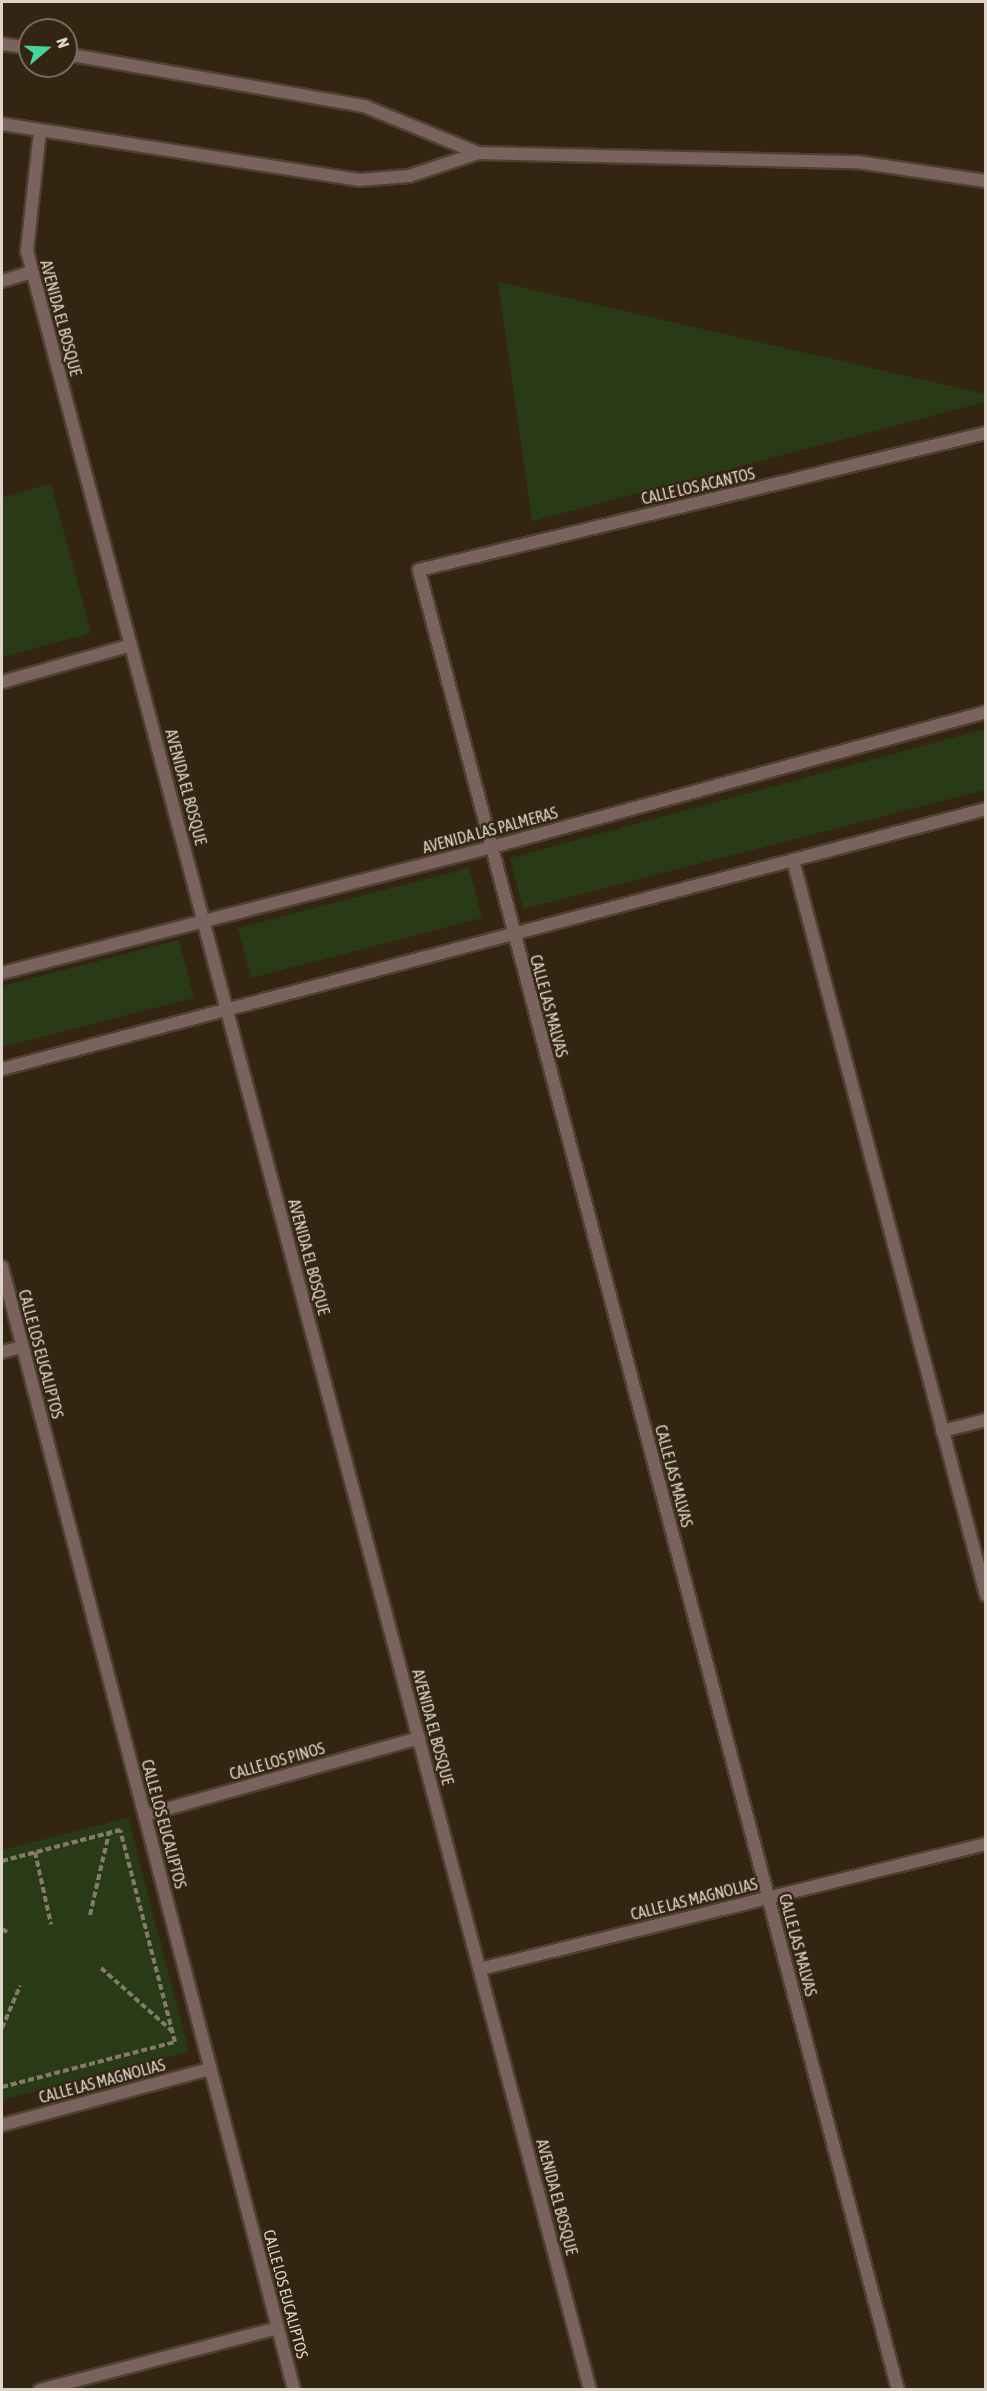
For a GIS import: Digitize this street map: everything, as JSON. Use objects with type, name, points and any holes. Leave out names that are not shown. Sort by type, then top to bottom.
[{"type":"street","points":[[2,44],[18,46]]},
{"type":"street","points":[[78,56],[364,106],[478,153]]},
{"type":"street","points":[[2,124],[359,180],[409,176],[478,153],[857,162],[986,181]]},
{"type":"street","name":"AVENIDA EL BOSQUE","points":[[40,131],[27,251],[32,272],[590,2390]]},
{"type":"street","points":[[2,280],[32,272]]},
{"type":"street","name":"CALLE LOS ACANTOS","points":[[419,570],[986,433]]},
{"type":"street","name":"CALLE LAS MALVAS","points":[[419,570],[897,2390]]},
{"type":"street","points":[[2,682],[131,645]]},
{"type":"street","name":"AVENIDA LAS PALMERAS","points":[[2,973],[492,848],[986,712]]},
{"type":"street","points":[[2,1069],[226,1008],[514,936],[986,808]]},
{"type":"street","points":[[793,860],[986,1595]]},
{"type":"street","name":"CALLE LOS EUCALIPTOS","points":[[2,1267],[294,2390]]},
{"type":"street","points":[[2,1352],[22,1347]]},
{"type":"street","points":[[942,1431],[986,1420]]},
{"type":"street","name":"CALLE LOS PINOS","points":[[145,1815],[419,1738]]},
{"type":"street","name":"CALLE LAS MAGNOLIAS","points":[[480,1969],[986,1844]]},
{"type":"street","name":"CALLE LAS MAGNOLIAS","points":[[2,2125],[210,2069]]},
{"type":"street","points":[[40,2390],[278,2328]]},
{"type":"path","points":[[2,1861],[120,1830],[175,2042],[2,2087]]},
{"type":"path","points":[[90,1915],[110,1833]]},
{"type":"path","points":[[34,1852],[51,1924]]},
{"type":"path","points":[[2,1929],[9,1933]]},
{"type":"path","points":[[101,1968],[172,2032]]},
{"type":"path","points":[[2,2028],[20,1986]]},
{"type":"path","points":[[172,2032],[200,2027]]},
{"type":"green space","points":[[498,282],[985,394],[985,402],[532,521]]},
{"type":"green space","points":[[51,484],[91,633],[2,657],[2,497]]},
{"type":"green space","points":[[985,729],[985,790],[523,909],[510,858]]},
{"type":"green space","points":[[469,868],[482,918],[251,978],[238,928]]},
{"type":"green space","points":[[179,940],[194,998],[2,1047],[2,986]]},
{"type":"green space","points":[[128,1818],[189,2052],[2,2100],[2,1850]]}]
